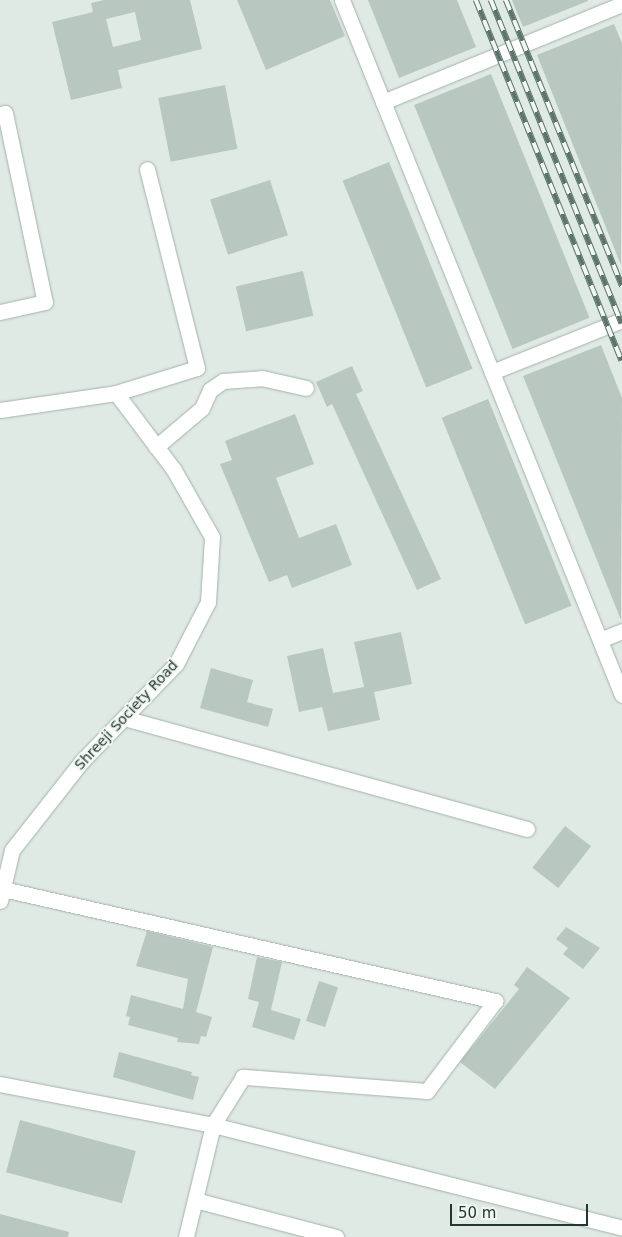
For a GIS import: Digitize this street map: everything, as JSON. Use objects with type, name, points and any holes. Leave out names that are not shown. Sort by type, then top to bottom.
[{"type":"street","points":[[342,0],[622,695]]},
{"type":"street","points":[[383,102],[622,4]]},
{"type":"street","points":[[0,114],[5,113],[45,302],[0,312]]},
{"type":"street","points":[[0,410],[116,392],[197,368],[146,169]]},
{"type":"street","points":[[492,372],[622,320]]},
{"type":"street","points":[[156,447],[202,408],[210,390],[222,381],[262,378],[306,388]]},
{"type":"street","name":"Shreeji Society Road","points":[[2,895],[3,869],[18,843],[82,761],[176,664],[208,602],[212,537],[156,447],[116,392]]},
{"type":"street","points":[[600,640],[622,631]]},
{"type":"street","points":[[124,718],[527,829]]},
{"type":"street","points":[[2,895],[496,1001],[427,1091],[243,1077],[213,1125],[186,1237]]},
{"type":"street","points":[[0,1084],[213,1125],[622,1228]]},
{"type":"street","points":[[195,1200],[336,1237]]},
{"type":"building","points":[[104,0],[190,0],[202,49],[118,70],[122,88],[71,100],[52,22],[93,12],[91,3]],"holes":[[[135,12],[141,40],[113,47],[106,19]]]},
{"type":"building","points":[[237,0],[330,0],[345,36],[266,70]]},
{"type":"building","points":[[368,0],[457,0],[476,47],[399,78]]},
{"type":"building","points":[[512,0],[588,0],[588,1],[523,27]]},
{"type":"building","points":[[614,24],[622,43],[621,265],[537,55]]},
{"type":"building","points":[[491,74],[590,318],[513,349],[414,105]]},
{"type":"building","points":[[225,85],[237,149],[171,162],[158,98]]},
{"type":"building","points":[[389,162],[473,369],[426,387],[343,181]]},
{"type":"building","points":[[270,180],[288,235],[228,255],[210,199]]},
{"type":"building","points":[[303,271],[313,316],[246,331],[236,287]]},
{"type":"building","points":[[601,345],[622,398],[621,620],[523,376]]},
{"type":"building","points":[[352,366],[363,391],[356,394],[441,579],[417,590],[332,404],[327,407],[316,382]]},
{"type":"building","points":[[488,399],[572,606],[525,624],[442,418]]},
{"type":"building","points":[[295,414],[314,464],[276,478],[299,538],[336,524],[352,565],[292,588],[287,575],[269,582],[220,464],[232,460],[225,441]]},
{"type":"building","points":[[401,632],[412,684],[374,692],[380,720],[328,731],[322,707],[299,712],[287,656],[323,648],[333,693],[364,687],[354,642]]},
{"type":"building","points":[[211,668],[253,680],[247,702],[273,709],[268,727],[200,708]]},
{"type":"building","points":[[565,826],[591,846],[558,888],[532,868]]},
{"type":"building","points":[[566,927],[600,948],[583,969],[563,954],[568,948],[556,939]]},
{"type":"building","points":[[147,931],[213,947],[196,1012],[212,1017],[206,1037],[201,1036],[199,1044],[177,1042],[178,1038],[128,1025],[130,1017],[126,1016],[131,995],[183,1009],[188,979],[136,966]]},
{"type":"building","points":[[257,957],[282,962],[271,1010],[301,1019],[294,1040],[252,1027],[259,1002],[248,999]]},
{"type":"building","points":[[527,967],[570,998],[495,1089],[460,1062],[519,989],[514,985]]},
{"type":"building","points":[[319,981],[338,987],[325,1027],[306,1021]]},
{"type":"building","points":[[119,1052],[192,1072],[191,1075],[199,1077],[193,1100],[113,1077]]},
{"type":"building","points":[[20,1120],[136,1151],[122,1203],[6,1172]]},
{"type":"building","points":[[0,1214],[69,1232],[68,1237],[0,1237]]},
{"type":"railway","points":[[476,0],[622,361]]},
{"type":"railway","points":[[491,0],[622,324]]},
{"type":"railway","points":[[506,0],[622,286]]}]
